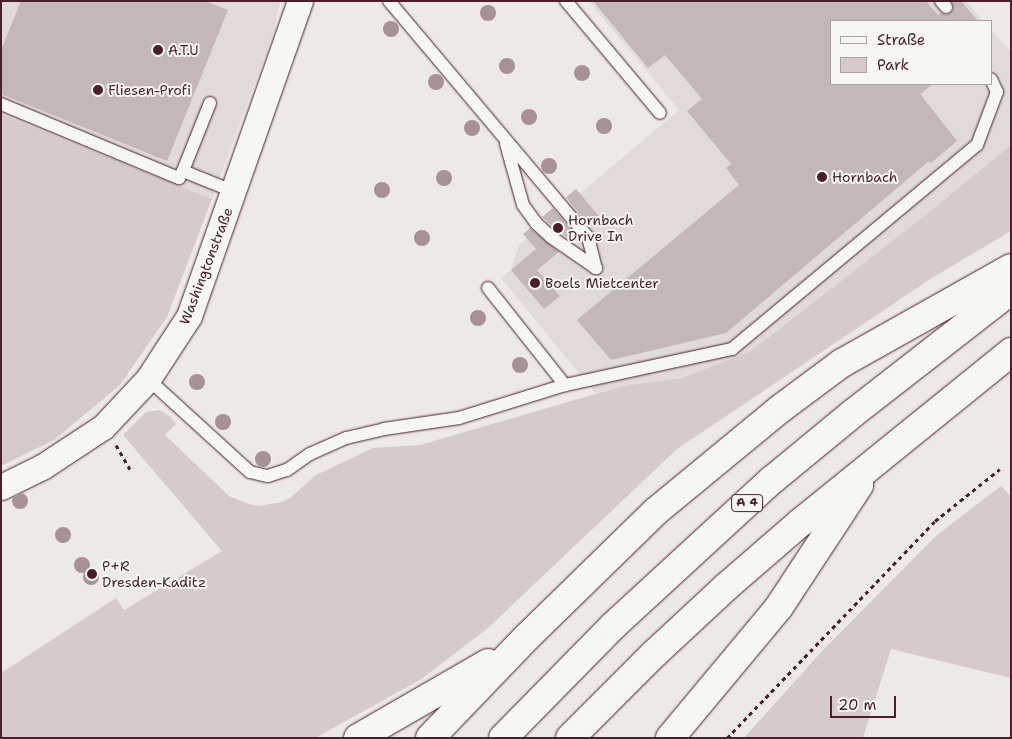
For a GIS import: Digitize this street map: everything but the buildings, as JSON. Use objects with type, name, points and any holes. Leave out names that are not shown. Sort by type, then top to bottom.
[{"type":"highway","points":[[430,738],[527,637],[655,512],[780,409],[842,363],[1011,268]]},
{"type":"highway","name":"A 4","points":[[503,738],[613,626],[765,487],[852,414],[1011,290]]},
{"type":"highway","points":[[570,738],[654,654],[726,587],[875,460],[1011,352]]},
{"type":"highway","points":[[670,738],[779,607],[875,460]]},
{"type":"highway","points":[[358,738],[475,671],[527,637]]},
{"type":"street","name":"Washingtonstraße","points":[[1,487],[42,467],[103,427],[148,379],[189,316],[235,192],[300,1]]},
{"type":"lane","points":[[389,1],[588,237],[596,268],[551,237],[523,205],[505,139]]},
{"type":"lane","points":[[566,1],[660,113]]},
{"type":"lane","points":[[148,379],[250,472],[268,476],[287,470],[310,454],[346,438],[384,429],[458,418],[565,385],[732,349],[977,145],[997,92],[992,81]]},
{"type":"lane","points":[[1,104],[179,178],[210,103]]},
{"type":"lane","points":[[183,171],[235,192]]},
{"type":"lane","points":[[488,288],[565,385]]},
{"type":"path","points":[[727,738],[935,521],[1000,469]]},
{"type":"shaded area","points":[[1,1],[280,1],[273,34],[212,199],[1,114]]},
{"type":"shaded area","points":[[589,1],[966,1],[982,20],[830,20],[830,85],[992,85],[992,31],[1011,52],[1011,145],[923,217],[751,351],[682,378],[623,386],[595,393],[501,278],[511,270],[519,245],[679,110]]},
{"type":"green space","points":[[1,114],[212,199],[167,317],[120,385],[54,440],[1,466]]},
{"type":"green space","points":[[1011,145],[1011,231],[932,278],[677,449],[488,628],[420,680],[315,738],[1,738],[1,673],[116,598],[124,610],[222,551],[123,435],[146,412],[159,410],[170,416],[176,424],[165,435],[229,496],[259,506],[282,502],[290,498],[316,475],[373,448],[420,445],[623,386],[682,378],[751,351],[923,217]]},
{"type":"green space","points":[[1001,486],[1011,497],[1011,678],[891,649],[863,738],[744,738],[823,650],[937,535]]},
{"type":"place","name":"A.T.U","points":[[158,50]]},
{"type":"place","name":"Fliesen-Profi","points":[[98,90]]},
{"type":"place","name":"Hornbach","points":[[822,177]]},
{"type":"place","name":"Hornbach Drive In","points":[[558,228]]},
{"type":"place","name":"Boels Mietcenter","points":[[535,283]]},
{"type":"place","name":"P+R Dresden-Kaditz","points":[[92,574]]}]
